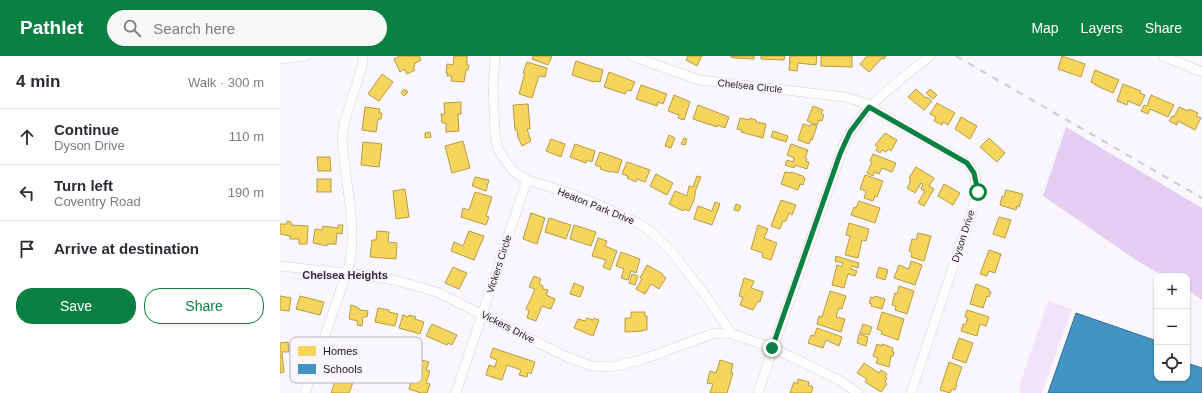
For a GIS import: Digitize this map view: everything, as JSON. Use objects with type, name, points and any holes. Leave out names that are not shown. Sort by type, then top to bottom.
[{"type":"street","points":[[280,59],[306,56]]},
{"type":"street","points":[[325,337],[350,263],[352,222],[342,137],[350,105],[363,65],[364,56]]},
{"type":"street","name":"Heaton Park Drive","points":[[495,56],[493,101],[495,133],[498,150],[513,171],[527,180],[563,191],[625,216],[651,232],[676,258],[732,334]]},
{"type":"street","name":"Chelsea Circle","points":[[632,56],[654,60],[700,80],[845,97],[862,102],[869,107]]},
{"type":"street","points":[[758,393],[772,348],[840,154],[850,132],[869,107],[879,97],[930,56]]},
{"type":"street","points":[[1163,56],[1202,72]]},
{"type":"street","name":"Dyson Drive","points":[[869,107],[967,163],[974,173],[978,192],[911,393]]},
{"type":"street","name":"Vickers Circle","points":[[456,393],[527,180]]},
{"type":"street","name":"Vickers Drive","points":[[280,266],[347,273],[394,280],[423,287],[450,297],[578,362],[603,367],[617,366],[641,360],[712,334],[732,334]]},
{"type":"street","points":[[732,334],[772,348],[839,380],[858,393]]},
{"type":"street","points":[[305,393],[308,383]]},
{"type":"shaded area","points":[[1066,127],[1202,208],[1202,300],[1190,291],[1190,273],[1159,273],[1139,262],[1043,196]]},
{"type":"shaded area","points":[[1048,301],[1072,309],[1042,393],[1021,393],[1019,387]]},
{"type":"building: Homes","points":[[400,56],[419,56],[421,60],[414,64],[415,66],[413,67],[415,70],[407,74],[404,69],[400,72],[394,59]]},
{"type":"building: Homes","points":[[454,56],[467,56],[467,65],[469,65],[468,70],[466,70],[464,82],[451,81],[452,76],[447,76],[447,64],[453,65]]},
{"type":"building: Homes","points":[[533,56],[552,56],[548,65],[532,59]]},
{"type":"building: Homes","points":[[688,56],[702,56],[697,66],[686,60]]},
{"type":"building: Homes","points":[[731,56],[754,56],[754,59],[735,58]]},
{"type":"building: Homes","points":[[761,56],[785,56],[784,60],[761,59]]},
{"type":"building: Homes","points":[[790,56],[817,56],[816,65],[798,63],[797,71],[789,70]]},
{"type":"building: Homes","points":[[821,56],[852,56],[852,67],[821,66]]},
{"type":"building: Homes","points":[[867,56],[886,56],[884,59],[882,58],[869,72],[860,64]]},
{"type":"building: Homes","points":[[1062,56],[1085,64],[1081,77],[1058,69]]},
{"type":"building: Homes","points":[[576,61],[603,70],[600,82],[594,82],[572,75]]},
{"type":"building: Homes","points":[[527,62],[547,68],[545,77],[539,76],[532,98],[519,94],[525,73],[523,73]]},
{"type":"building: Homes","points":[[1095,70],[1119,80],[1113,93],[1091,82]]},
{"type":"building: Homes","points":[[609,72],[635,82],[631,91],[627,90],[625,94],[604,87]]},
{"type":"building: Homes","points":[[382,74],[393,82],[379,101],[368,94]]},
{"type":"building: Homes","points":[[1123,84],[1141,91],[1140,93],[1145,95],[1140,106],[1128,101],[1127,105],[1117,101]]},
{"type":"building: Homes","points":[[641,85],[667,94],[663,104],[658,102],[657,106],[636,99]]},
{"type":"building: Homes","points":[[404,89],[408,92],[404,96],[401,93]]},
{"type":"building: Homes","points":[[916,89],[932,101],[924,110],[908,97]]},
{"type":"building: Homes","points":[[930,89],[937,95],[933,99],[926,93]]},
{"type":"building: Homes","points":[[674,95],[690,102],[684,120],[678,118],[679,115],[668,111]]},
{"type":"building: Homes","points":[[1151,95],[1174,105],[1168,117],[1150,109],[1148,114],[1141,111],[1144,105],[1147,106]]},
{"type":"building: Homes","points":[[461,102],[461,114],[458,114],[459,131],[446,132],[446,123],[442,123],[441,114],[445,114],[444,103]]},
{"type":"building: Homes","points":[[937,103],[955,113],[948,125],[943,122],[942,125],[934,121],[936,117],[930,114]]},
{"type":"building: Homes","points":[[528,104],[530,129],[527,129],[531,141],[522,146],[517,130],[515,130],[513,105]]},
{"type":"building: Homes","points":[[698,105],[729,117],[725,128],[717,125],[717,127],[693,119]]},
{"type":"building: Homes","points":[[813,106],[823,110],[821,113],[824,115],[822,121],[819,120],[817,125],[807,121]]},
{"type":"building: Homes","points":[[365,107],[380,109],[379,113],[382,113],[381,119],[378,119],[376,132],[362,130]]},
{"type":"building: Homes","points":[[1179,107],[1198,113],[1196,116],[1201,118],[1195,130],[1178,121],[1177,125],[1169,121],[1172,116],[1174,117]]},
{"type":"building: Homes","points":[[961,117],[977,126],[970,139],[955,129]]},
{"type":"building: Homes","points":[[740,118],[750,120],[750,118],[756,120],[756,122],[766,124],[763,138],[741,132],[742,130],[737,129]]},
{"type":"building: Homes","points":[[803,124],[817,126],[809,144],[798,140]]},
{"type":"building: Homes","points":[[773,131],[788,136],[786,142],[771,137]]},
{"type":"building: Homes","points":[[430,132],[431,137],[425,138],[425,133]]},
{"type":"building: Homes","points":[[885,133],[897,140],[891,151],[888,149],[886,152],[882,150],[880,153],[876,150],[878,147],[875,145]]},
{"type":"building: Homes","points":[[669,135],[675,138],[671,148],[665,146]]},
{"type":"building: Homes","points":[[684,138],[687,139],[685,145],[681,144]]},
{"type":"building: Homes","points":[[989,138],[1005,153],[997,162],[980,147]]},
{"type":"building: Homes","points":[[551,139],[565,144],[561,157],[546,151]]},
{"type":"building: Homes","points":[[463,141],[470,168],[452,173],[445,146]]},
{"type":"building: Homes","points":[[363,142],[382,144],[379,167],[361,165]]},
{"type":"building: Homes","points":[[575,144],[595,151],[592,162],[587,160],[586,163],[570,157]]},
{"type":"building: Homes","points":[[791,144],[808,150],[805,158],[807,159],[806,161],[809,162],[807,169],[795,165],[794,168],[785,165],[787,160],[793,162],[794,158],[787,155]]},
{"type":"building: Homes","points":[[600,152],[622,160],[618,173],[600,169],[601,167],[595,165]]},
{"type":"building: Homes","points":[[873,154],[896,163],[892,172],[882,168],[879,174],[874,172],[873,176],[867,173],[872,162],[870,161]]},
{"type":"building: Homes","points":[[317,157],[330,157],[331,171],[318,171]]},
{"type":"building: Homes","points":[[627,162],[650,170],[645,182],[637,179],[636,182],[627,178],[628,176],[622,174]]},
{"type":"building: Homes","points":[[916,167],[934,178],[929,186],[934,189],[924,206],[918,203],[925,191],[921,189],[923,184],[921,183],[915,193],[907,188],[911,179],[909,178]]},
{"type":"building: Homes","points":[[785,172],[791,172],[805,178],[803,185],[800,184],[798,190],[781,184]]},
{"type":"building: Homes","points":[[656,174],[673,183],[667,195],[650,186]]},
{"type":"building: Homes","points":[[865,175],[883,181],[877,197],[875,196],[873,201],[864,198],[866,191],[860,189]]},
{"type":"building: Homes","points":[[697,176],[701,177],[689,211],[684,209],[683,211],[669,204],[675,191],[687,196],[689,186],[693,187]]},
{"type":"building: Homes","points":[[475,177],[489,180],[486,191],[472,186]]},
{"type":"building: Homes","points":[[317,179],[331,179],[331,192],[317,192]]},
{"type":"building: Homes","points":[[944,184],[960,193],[953,205],[938,196]]},
{"type":"building: Homes","points":[[405,189],[409,217],[396,219],[393,191]]},
{"type":"building: Homes","points":[[1006,190],[1023,194],[1019,207],[1017,206],[1016,210],[1000,205],[1002,196],[1004,197]]},
{"type":"building: Homes","points":[[475,192],[492,197],[486,216],[489,217],[486,225],[461,217],[463,208],[469,210]]},
{"type":"building: Homes","points":[[781,200],[796,205],[792,215],[789,213],[786,221],[783,221],[780,229],[771,226]]},
{"type":"building: Homes","points":[[859,201],[880,208],[875,223],[851,215],[854,207],[856,208]]},
{"type":"building: Homes","points":[[715,202],[720,204],[712,225],[694,219],[698,206],[712,211]]},
{"type":"building: Homes","points":[[736,204],[741,206],[739,211],[734,210]]},
{"type":"building: Homes","points":[[531,213],[545,218],[537,244],[523,239]]},
{"type":"building: Homes","points":[[999,217],[1011,220],[1005,238],[993,234]]},
{"type":"building: Homes","points":[[549,218],[571,225],[566,239],[545,232]]},
{"type":"building: Homes","points":[[287,221],[291,222],[291,225],[308,226],[307,244],[299,244],[299,239],[290,239],[290,236],[280,234],[280,224],[287,224]]},
{"type":"building: Homes","points":[[849,223],[869,229],[866,241],[862,240],[858,258],[845,255],[850,236],[846,235]]},
{"type":"building: Homes","points":[[338,225],[343,225],[342,234],[337,233],[336,244],[327,244],[327,246],[313,243],[315,229],[322,230],[323,226],[338,228]]},
{"type":"building: Homes","points":[[574,225],[596,232],[591,246],[570,239]]},
{"type":"building: Homes","points":[[758,225],[768,229],[764,238],[777,243],[771,260],[762,257],[763,253],[751,249]]},
{"type":"building: Homes","points":[[377,231],[389,232],[388,242],[397,243],[396,259],[370,257],[372,240],[376,240]]},
{"type":"building: Homes","points":[[469,231],[484,236],[474,260],[451,251],[454,242],[463,246]]},
{"type":"building: Homes","points":[[918,233],[931,236],[924,261],[911,257],[912,253],[909,251],[912,239],[916,240]]},
{"type":"building: Homes","points":[[598,238],[607,241],[605,246],[617,251],[610,270],[603,267],[606,260],[592,256]]},
{"type":"building: Homes","points":[[989,250],[1001,254],[995,273],[989,271],[987,276],[980,274]]},
{"type":"building: Homes","points":[[621,252],[640,259],[636,273],[631,271],[628,280],[621,278],[624,269],[616,266]]},
{"type":"building: Homes","points":[[836,256],[859,263],[858,268],[852,266],[851,269],[857,271],[855,276],[848,274],[844,288],[832,285],[837,265],[842,267],[843,263],[835,261]]},
{"type":"building: Homes","points":[[911,261],[922,265],[915,285],[894,278],[899,265],[909,269]]},
{"type":"building: Homes","points":[[647,265],[663,274],[662,275],[666,278],[659,289],[651,284],[645,294],[636,289],[642,279],[640,278]]},
{"type":"building: Homes","points":[[453,267],[467,273],[459,289],[445,283]]},
{"type":"building: Homes","points":[[879,267],[888,270],[885,280],[876,277]]},
{"type":"building: Homes","points":[[632,274],[638,276],[635,285],[629,283]]},
{"type":"building: Homes","points":[[534,276],[541,279],[539,284],[543,286],[543,289],[548,290],[546,295],[555,299],[551,309],[542,306],[536,321],[527,318],[529,311],[526,309],[535,289],[529,287]]},
{"type":"building: Homes","points":[[744,278],[754,281],[751,288],[763,292],[760,302],[758,301],[753,310],[740,305],[743,297],[739,296]]},
{"type":"building: Homes","points":[[574,283],[584,287],[580,297],[570,294]]},
{"type":"building: Homes","points":[[976,284],[989,289],[991,292],[989,297],[987,296],[983,308],[970,304]]},
{"type":"building: Homes","points":[[899,286],[914,291],[907,314],[895,310],[896,306],[892,305],[895,293],[897,294]]},
{"type":"building: Homes","points":[[830,291],[846,296],[842,309],[839,308],[836,317],[845,319],[841,332],[817,324],[819,316],[822,317]]},
{"type":"building: Homes","points":[[280,296],[291,298],[289,311],[280,310]]},
{"type":"building: Homes","points":[[300,296],[324,302],[320,315],[296,309]]},
{"type":"building: Homes","points":[[875,296],[885,299],[882,309],[871,306],[872,304],[869,303],[871,297],[874,298]]},
{"type":"building: Homes","points":[[351,305],[360,310],[368,311],[367,317],[363,317],[362,326],[357,325],[358,321],[349,319]]},
{"type":"building: Homes","points":[[378,308],[389,310],[389,312],[398,314],[395,326],[375,322]]},
{"type":"building: Homes","points":[[967,310],[989,317],[986,326],[980,324],[977,336],[961,331],[963,324],[965,325],[968,318],[965,317]]},
{"type":"building: Homes","points":[[631,312],[645,312],[645,316],[647,316],[647,330],[625,332],[625,318],[631,318]]},
{"type":"building: Homes","points":[[882,312],[904,319],[898,340],[881,334],[882,331],[877,329]]},
{"type":"building: Homes","points":[[403,315],[408,317],[409,315],[416,317],[415,319],[424,322],[420,334],[399,328]]},
{"type":"building: Homes","points":[[587,318],[599,320],[593,336],[574,328],[578,319],[585,321]]},
{"type":"building: Homes","points":[[432,324],[457,335],[452,345],[448,343],[447,345],[426,336]]},
{"type":"building: Homes","points":[[863,324],[872,327],[869,335],[860,333]]},
{"type":"building: Homes","points":[[817,328],[842,337],[839,346],[826,340],[823,348],[808,343],[811,335],[814,336]]},
{"type":"building: Homes","points":[[859,334],[868,337],[866,346],[857,343]]},
{"type":"building: Homes","points":[[959,338],[973,343],[966,363],[952,358]]},
{"type":"building: Homes","points":[[288,342],[289,352],[282,352],[284,372],[280,373],[280,343]]},
{"type":"building: Homes","points":[[877,344],[882,346],[882,344],[893,348],[892,352],[894,352],[893,356],[891,356],[889,367],[876,363],[878,358],[873,356]]},
{"type":"building: Homes","points":[[493,348],[535,362],[531,374],[528,372],[527,377],[519,375],[521,370],[507,365],[502,380],[486,375],[489,365],[495,367],[497,360],[490,357]]},
{"type":"building: Homes","points":[[422,360],[429,362],[426,370],[430,371],[426,383],[430,384],[427,393],[421,393],[409,389],[411,383],[422,383]]},
{"type":"building: Homes","points":[[720,360],[733,364],[731,373],[733,373],[727,393],[710,393],[713,384],[707,383],[710,371],[716,373]]},
{"type":"building: Homes","points":[[949,362],[962,367],[955,390],[952,389],[950,393],[940,390]]},
{"type":"building: Homes","points":[[864,363],[879,373],[881,370],[887,374],[885,377],[887,378],[885,382],[887,384],[881,392],[865,382],[867,379],[857,373]]},
{"type":"building: Homes","points":[[798,379],[809,382],[808,385],[813,387],[811,393],[790,393],[794,382],[797,384]]},
{"type":"building: Homes","points":[[335,383],[353,383],[349,393],[331,393]]},
{"type":"building: Schools","points":[[1076,313],[1154,340],[1154,381],[1190,381],[1190,364],[1202,368],[1202,393],[1048,393]]},
{"type":"railway","points":[[956,56],[1202,198]]},
{"type":"district","name":"Chelsea Heights","points":[[345,275]]},
{"type":"route","points":[[772,348],[840,154],[850,132],[869,107],[967,163],[974,173],[978,192]]}]
